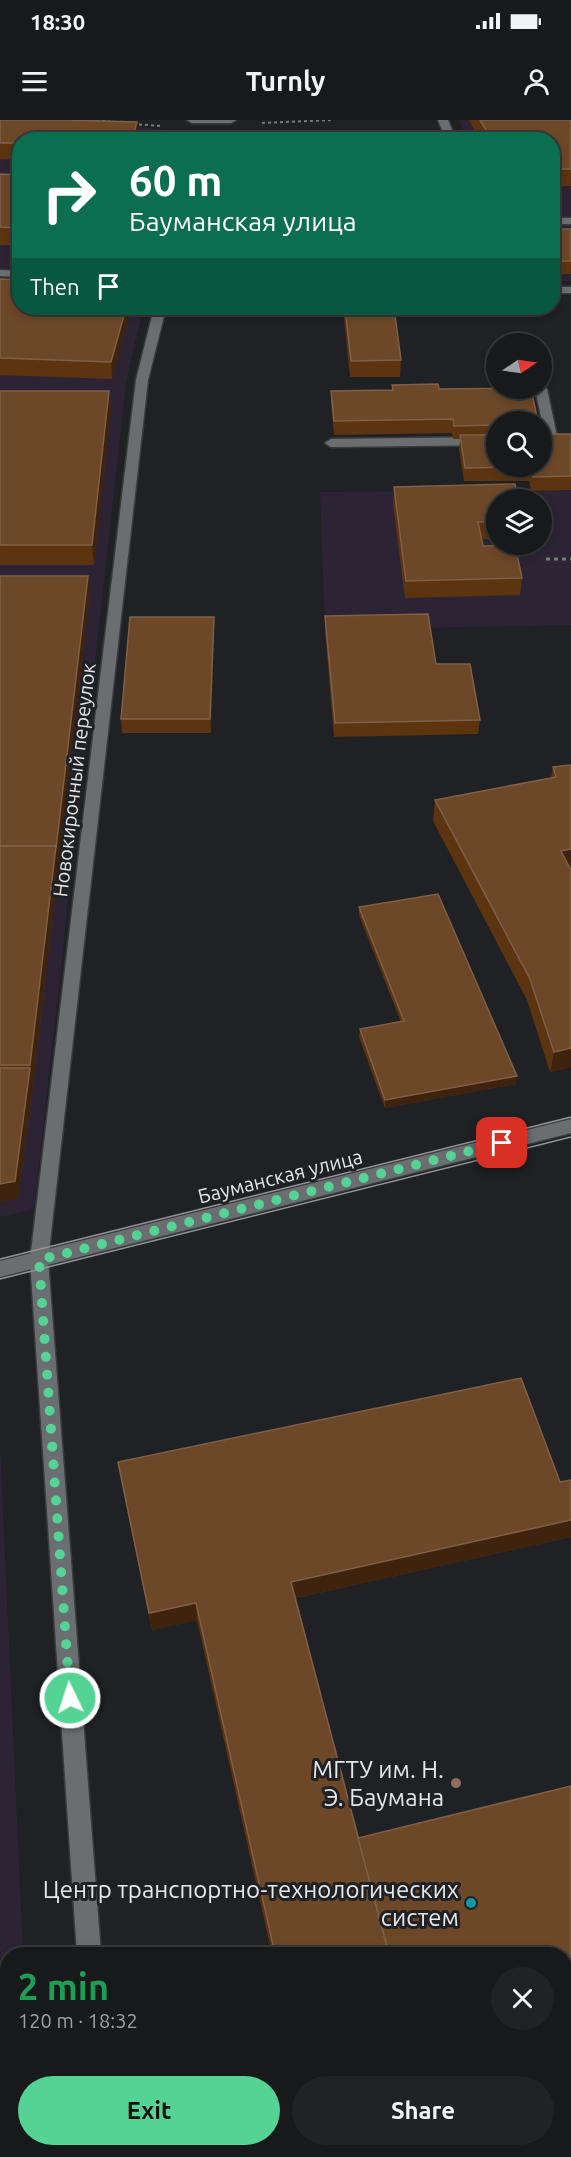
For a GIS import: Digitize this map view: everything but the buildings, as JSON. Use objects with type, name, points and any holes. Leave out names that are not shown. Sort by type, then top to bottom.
[{"type":"street","points":[[192,120],[231,120]]},
{"type":"street","name":"Новокирочный переулок","points":[[88,1947],[39,1260],[142,380],[158,315]]},
{"type":"street","points":[[331,443],[486,441]]},
{"type":"street","name":"Бауманская улица","points":[[0,1269],[571,1126]]},
{"type":"path","points":[[546,559],[571,559]]},
{"type":"shaded area","points":[[0,120],[85,120],[183,132],[12,132],[12,315],[141,315],[126,382],[34,1209],[0,1217]]},
{"type":"shaded area","points":[[459,120],[571,120],[571,281],[560,281],[560,132],[464,132]]},
{"type":"shaded area","points":[[552,490],[571,490],[571,625],[325,630],[320,492],[486,491],[486,555],[552,555]]},
{"type":"shaded area","points":[[0,1445],[23,1947],[0,1947]]},
{"type":"tram line","points":[[0,1259],[571,1117]]},
{"type":"tram line","points":[[0,1279],[571,1137]]},
{"type":"place","name":"МГТУ им. Н. Э. Баумана","points":[[456,1783]]},
{"type":"place","name":"Центр транспортно-технологических систем","points":[[471,1903]]},
{"type":"route","points":[[70,1698],[39,1260],[502,1143]]}]
